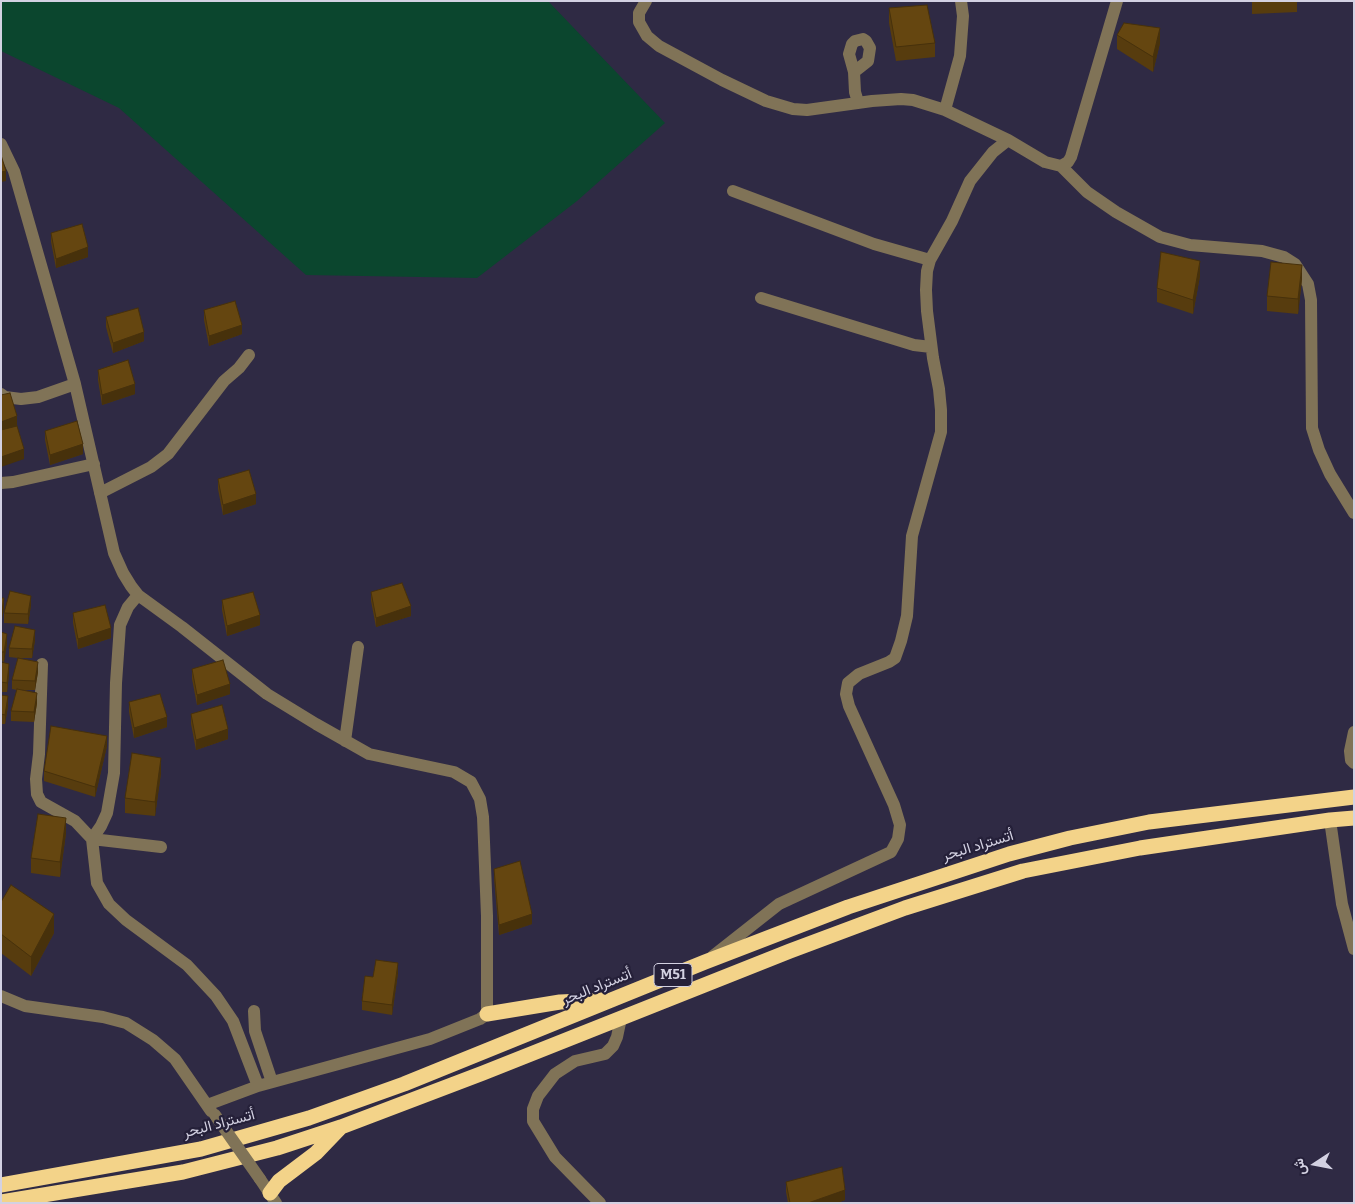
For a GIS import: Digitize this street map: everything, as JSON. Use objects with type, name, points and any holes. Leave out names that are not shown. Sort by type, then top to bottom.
[{"type":"highway","name":"أتستراد البحر","points":[[1,1185],[201,1149],[309,1118],[404,1084],[705,962],[848,907],[1009,854],[1070,838],[1149,822],[1354,797]]},
{"type":"highway","name":"M51","points":[[1,1202],[183,1172],[277,1148],[341,1127],[483,1073],[790,951],[905,908],[1023,871],[1140,848],[1354,818]]},
{"type":"highway","points":[[487,1014],[560,1002],[615,999]]},
{"type":"highway","points":[[273,1198],[279,1181],[316,1153],[341,1127]]},
{"type":"street","points":[[646,1],[639,13],[639,22],[647,36],[659,46],[766,101],[793,109],[807,110],[858,102],[901,99],[945,110],[1008,140],[1045,162],[1061,166],[1087,192],[1116,212],[1160,237],[1190,245],[1262,251],[1284,257],[1295,264],[1308,284],[1311,300],[1312,428],[1330,474],[1354,513]]},
{"type":"street","points":[[945,110],[960,56],[963,23],[961,1]]},
{"type":"street","points":[[1061,166],[1068,162],[1071,157],[1117,1]]},
{"type":"street","points":[[854,72],[855,92],[858,102]]},
{"type":"street","points":[[705,962],[779,904],[891,852],[898,839],[900,824],[894,805],[856,721],[846,694],[848,683],[859,674],[895,658],[903,633],[909,600],[912,536],[940,432],[939,389],[931,347],[926,290],[927,271],[930,260],[952,221],[970,181],[993,152],[1008,140]]},
{"type":"street","points":[[1,144],[14,171],[75,384],[114,553],[123,573],[138,595],[267,694],[344,742],[369,754],[454,772],[472,782],[480,799],[483,817],[488,916],[487,1014],[480,1019],[430,1039],[258,1086],[211,1110]]},
{"type":"street","points":[[733,191],[874,244],[930,260]]},
{"type":"street","points":[[761,298],[914,345],[931,347]]},
{"type":"street","points":[[100,493],[151,467],[168,454],[224,381],[239,368],[249,355]]},
{"type":"street","points":[[1,394],[5,397],[21,399],[38,397],[75,384]]},
{"type":"street","points":[[1,482],[13,482],[94,464]]},
{"type":"street","points":[[92,839],[107,813],[114,773],[116,683],[120,625],[128,607],[138,595]]},
{"type":"street","points":[[344,742],[358,647]]},
{"type":"street","points":[[42,664],[39,754],[36,779],[37,794],[41,802],[75,821],[92,839],[96,883],[109,904],[126,920],[187,965],[216,996],[233,1020],[258,1086]]},
{"type":"street","points":[[1354,732],[1350,751],[1351,760],[1354,763]]},
{"type":"street","points":[[1330,820],[1342,904],[1354,949]]},
{"type":"street","points":[[92,839],[161,846]]},
{"type":"street","points":[[1,996],[25,1006],[126,1023],[153,1040],[175,1059],[273,1198]]},
{"type":"street","points":[[254,1011],[255,1031],[272,1082]]},
{"type":"street","points":[[600,1203],[555,1157],[533,1121],[533,1109],[538,1096],[555,1074],[575,1061],[605,1054],[613,1046],[621,1018]]},
{"type":"green space","points":[[1,1],[548,1],[665,123],[577,201],[477,278],[306,275],[119,108],[1,51]]},
{"type":"building","points":[[927,5],[935,43],[896,47],[889,8]]},
{"type":"building","points":[[1124,23],[1160,28],[1153,57],[1117,35]]},
{"type":"building","points":[[1,155],[6,171],[1,172]]},
{"type":"building","points":[[82,224],[88,247],[56,259],[51,233]]},
{"type":"building","points":[[1161,252],[1200,261],[1193,300],[1157,288]]},
{"type":"building","points":[[1271,262],[1302,265],[1298,299],[1267,296]]},
{"type":"building","points":[[235,301],[242,325],[209,336],[204,310]]},
{"type":"building","points":[[138,308],[144,332],[113,343],[106,317]]},
{"type":"building","points":[[128,360],[135,384],[102,395],[98,370]]},
{"type":"building","points":[[10,393],[17,416],[1,422],[1,395]]},
{"type":"building","points":[[77,421],[83,444],[50,455],[45,431]]},
{"type":"building","points":[[17,426],[24,449],[1,457],[1,430]]},
{"type":"building","points":[[249,470],[256,494],[223,505],[218,479]]},
{"type":"building","points":[[402,583],[411,606],[376,618],[371,592]]},
{"type":"building","points":[[10,591],[31,596],[28,614],[4,613]]},
{"type":"building","points":[[253,592],[260,615],[227,626],[222,600]]},
{"type":"building","points":[[1,598],[4,598],[1,616]]},
{"type":"building","points":[[105,605],[111,628],[78,639],[73,613]]},
{"type":"building","points":[[15,626],[35,630],[32,649],[9,648]]},
{"type":"building","points":[[1,632],[7,634],[4,652],[1,652]]},
{"type":"building","points":[[18,658],[38,662],[35,681],[12,680]]},
{"type":"building","points":[[223,660],[230,684],[197,695],[192,669]]},
{"type":"building","points":[[1,662],[9,664],[7,683],[1,682]]},
{"type":"building","points":[[17,689],[37,693],[34,712],[11,711]]},
{"type":"building","points":[[160,694],[167,717],[134,728],[129,702]]},
{"type":"building","points":[[1,695],[8,696],[5,715],[1,714]]},
{"type":"building","points":[[222,705],[228,729],[196,740],[191,714]]},
{"type":"building","points":[[51,726],[107,736],[95,787],[44,771]]},
{"type":"building","points":[[132,753],[161,758],[155,802],[125,798]]},
{"type":"building","points":[[38,814],[66,818],[60,862],[31,858]]},
{"type":"building","points":[[520,861],[532,914],[499,925],[494,869]]},
{"type":"building","points":[[11,885],[54,914],[31,957],[1,934],[1,902]]},
{"type":"building","points":[[376,960],[398,963],[392,1005],[362,1001],[365,976],[373,977]]},
{"type":"building","points":[[842,1167],[845,1190],[808,1203],[790,1203],[786,1182]]}]
